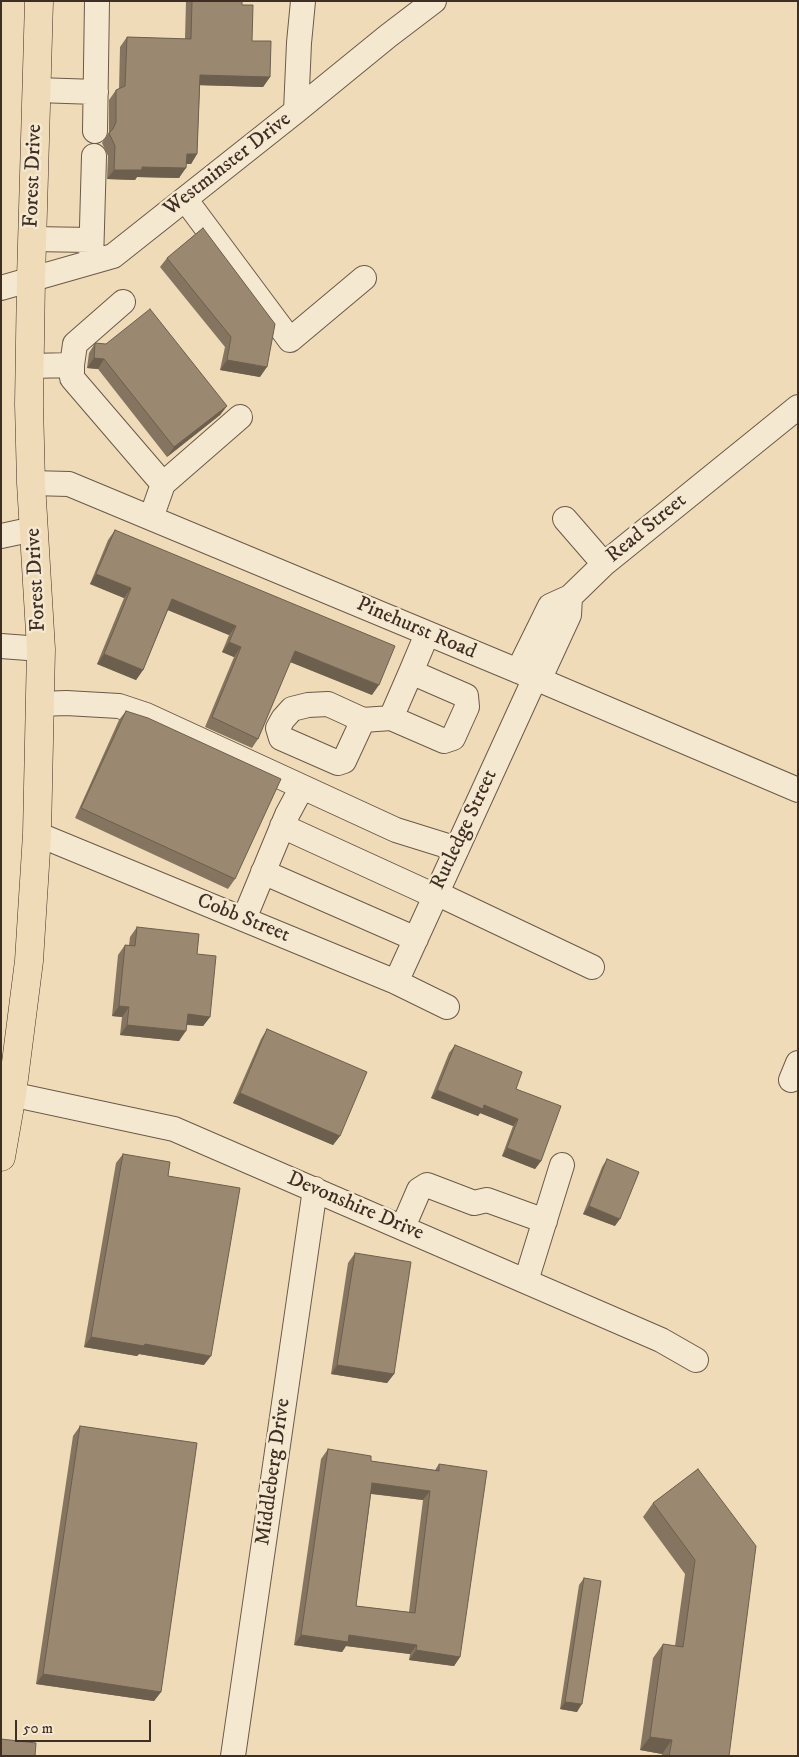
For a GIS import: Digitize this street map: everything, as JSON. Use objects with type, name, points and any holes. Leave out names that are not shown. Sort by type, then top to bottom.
[{"type":"main road","name":"Forest Drive","points":[[1,1157],[6,1093],[29,961],[37,834],[41,649],[31,483],[30,279],[39,1]]},
{"type":"street","points":[[95,131],[97,1]]},
{"type":"street","points":[[296,111],[303,1]]},
{"type":"street","name":"Westminster Drive","points":[[1,288],[30,279],[91,251],[113,256],[434,1]]},
{"type":"street","points":[[37,90],[96,92]]},
{"type":"street","points":[[32,239],[91,251],[94,156]]},
{"type":"street","points":[[185,199],[290,340],[364,278]]},
{"type":"street","points":[[123,302],[75,344],[72,378],[163,484]]},
{"type":"street","points":[[30,366],[72,365]]},
{"type":"street","name":"Read Street","points":[[530,677],[550,606],[570,597],[604,564],[798,407]]},
{"type":"street","points":[[151,518],[163,484],[240,417]]},
{"type":"street","name":"Pinehurst Road","points":[[31,483],[69,484],[798,790]]},
{"type":"street","points":[[565,519],[604,564]]},
{"type":"street","points":[[1,536],[34,529]]},
{"type":"street","points":[[391,718],[427,634]]},
{"type":"street","points":[[1,646],[41,649]]},
{"type":"street","points":[[363,720],[344,761],[338,763],[282,728],[292,709],[308,705],[312,698],[363,720],[391,718],[444,741],[453,738],[467,706],[466,696],[411,672]]},
{"type":"street","name":"Rutledge Street","points":[[396,982],[436,895],[530,677]]},
{"type":"street","points":[[40,704],[119,706],[146,715],[396,830],[456,849]]},
{"type":"street","points":[[244,919],[282,826],[302,787]]},
{"type":"street","points":[[282,826],[592,967]]},
{"type":"street","name":"Cobb Street","points":[[37,834],[396,982],[447,1007]]},
{"type":"street","points":[[264,872],[416,939]]},
{"type":"street","name":"Devonshire Drive","points":[[6,1093],[174,1129],[661,1340],[696,1360]]},
{"type":"street","points":[[526,1281],[562,1166]]},
{"type":"street","points":[[403,1227],[419,1190],[427,1185],[474,1203],[486,1200],[545,1221]]},
{"type":"street","name":"Middleberg Drive","points":[[233,1756],[315,1189]]},
{"type":"building","points":[[192,1],[242,1],[242,5],[253,5],[252,41],[271,41],[270,77],[200,75],[197,154],[187,154],[186,168],[142,167],[142,170],[114,170],[115,146],[109,133],[116,122],[116,90],[125,86],[127,37],[191,39]]},
{"type":"building","points":[[203,228],[275,324],[267,367],[227,360],[231,337],[167,258]]},
{"type":"building","points":[[150,309],[227,406],[174,447],[104,359],[94,358],[95,343],[106,344]]},
{"type":"building","points":[[115,530],[395,646],[379,685],[295,651],[258,739],[212,717],[241,647],[229,642],[236,626],[172,599],[143,670],[104,654],[131,588],[96,574]]},
{"type":"building","points":[[126,711],[148,718],[281,779],[235,879],[81,808]]},
{"type":"building","points":[[137,927],[199,934],[197,954],[216,956],[210,1017],[188,1014],[186,1031],[127,1025],[129,1007],[119,1006],[125,945],[135,946]]},
{"type":"building","points":[[267,1029],[367,1072],[340,1136],[240,1093]]},
{"type":"building","points":[[455,1045],[522,1072],[516,1089],[561,1106],[541,1161],[507,1148],[518,1119],[484,1105],[483,1109],[437,1090]]},
{"type":"building","points":[[123,1154],[170,1162],[168,1176],[240,1188],[211,1356],[145,1344],[144,1346],[91,1337]]},
{"type":"building","points":[[607,1159],[639,1172],[620,1219],[589,1206]]},
{"type":"building","points":[[355,1253],[411,1262],[394,1374],[337,1365]]},
{"type":"building","points":[[80,1426],[197,1443],[161,1692],[43,1674]]},
{"type":"building","points":[[328,1449],[371,1456],[371,1461],[439,1471],[439,1464],[487,1471],[460,1657],[416,1650],[417,1645],[349,1635],[348,1642],[301,1635]],"holes":[[[372,1483],[430,1491],[415,1613],[356,1606]]]},
{"type":"building","points":[[698,1469],[756,1546],[729,1756],[669,1756],[672,1740],[650,1737],[663,1644],[683,1647],[695,1560],[653,1503]]},
{"type":"building","points":[[584,1578],[601,1581],[582,1704],[565,1702]]},
{"type":"building","points":[[1,1739],[36,1743],[35,1756],[1,1756]]}]
